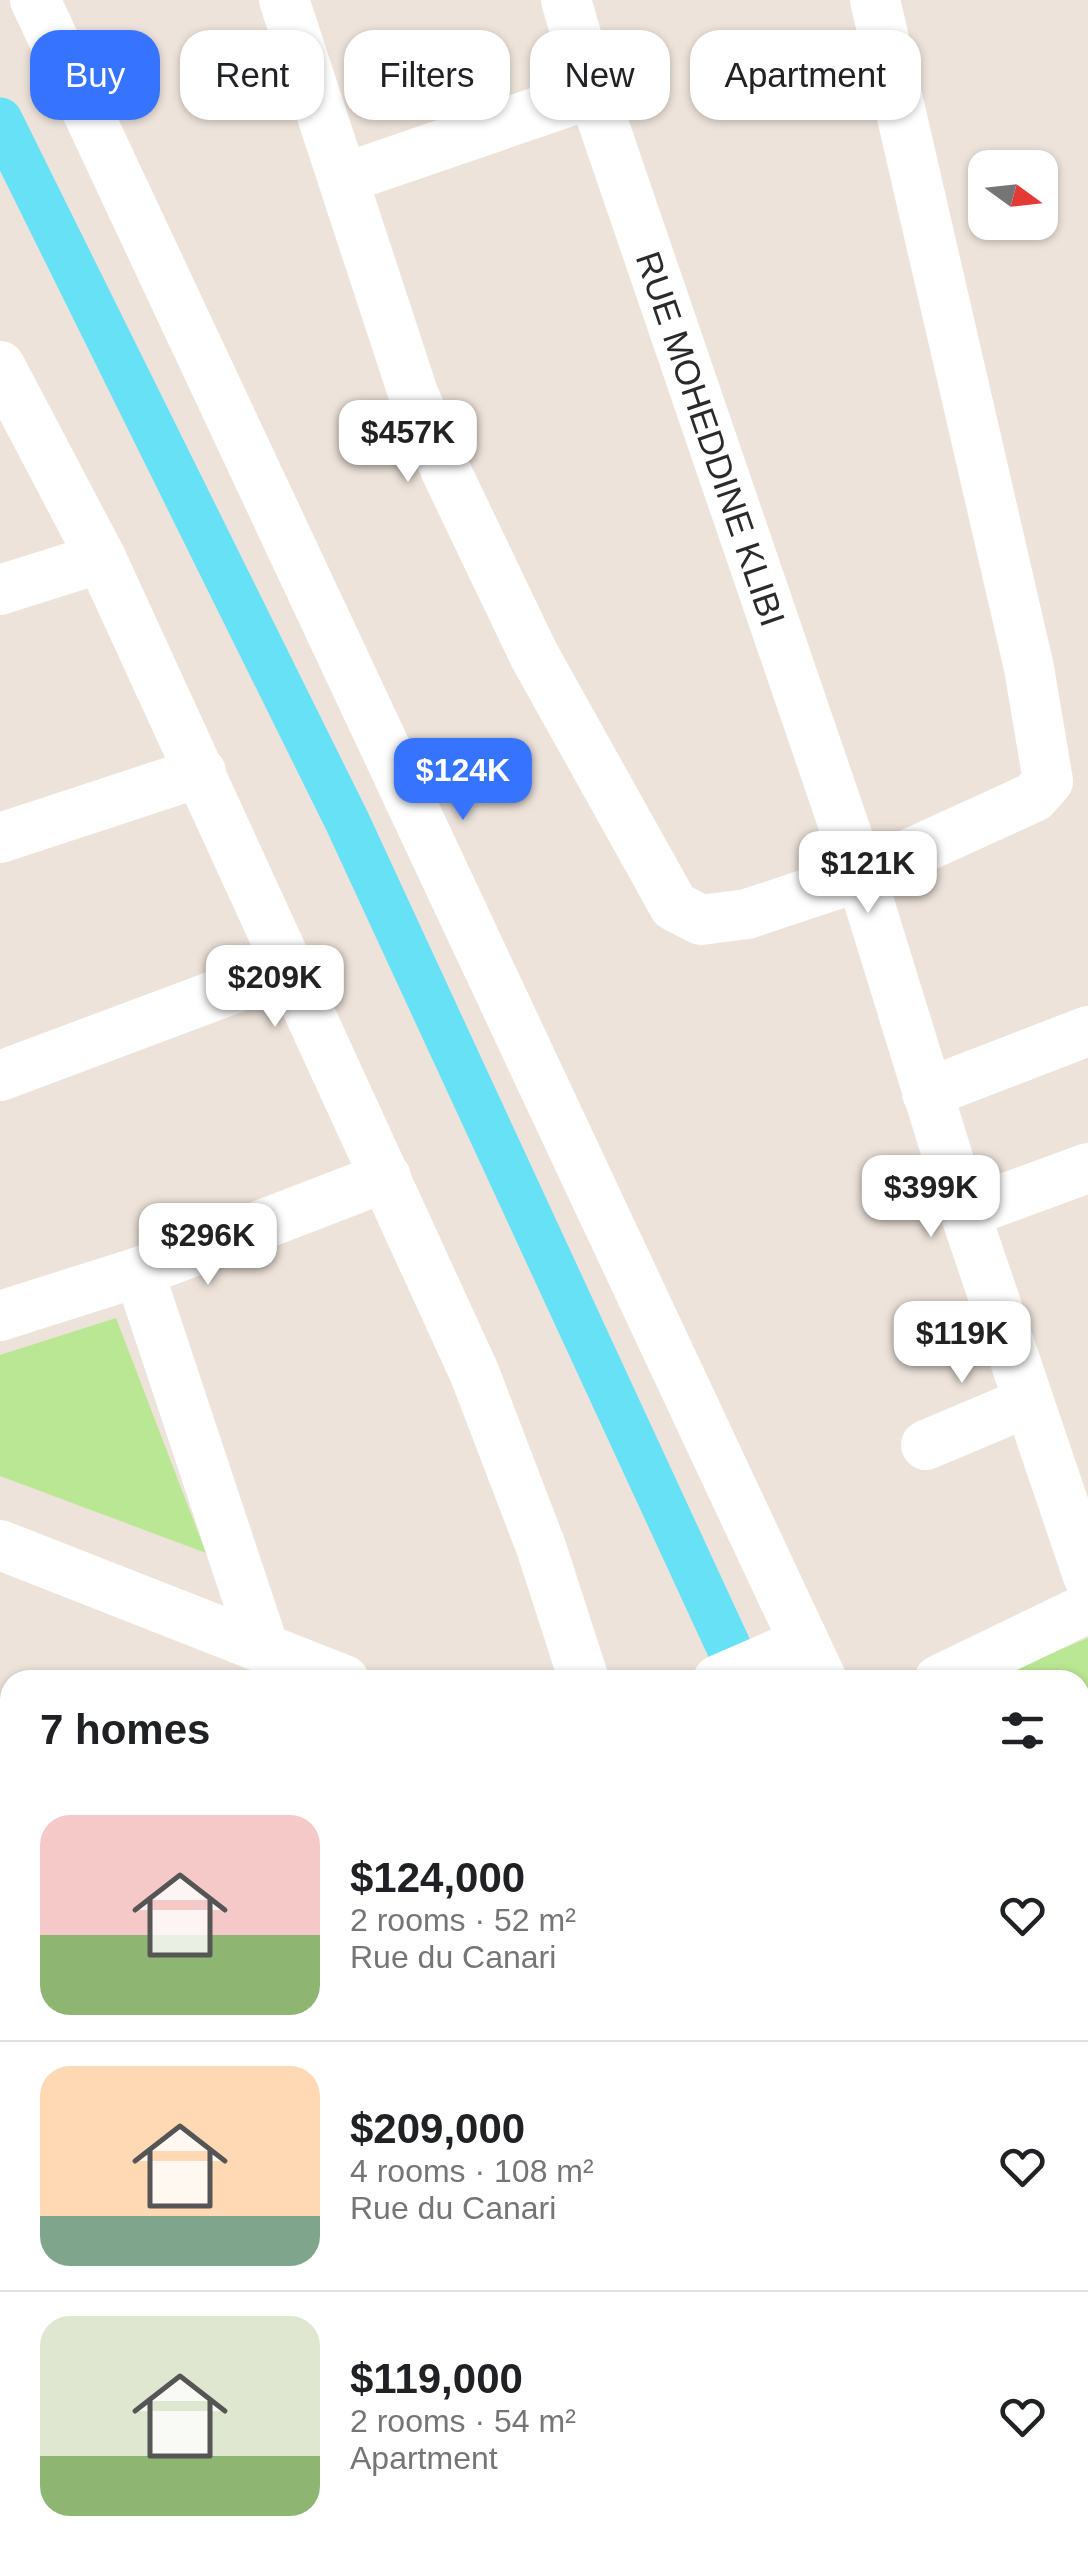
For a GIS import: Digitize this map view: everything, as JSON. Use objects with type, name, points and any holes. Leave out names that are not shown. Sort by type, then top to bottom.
[{"type":"street","points":[[35,0],[801,1659],[758,1670]]},
{"type":"street","points":[[284,0],[413,393],[446,471],[534,655],[674,906],[701,920],[747,914],[861,876],[1034,798],[1048,781],[1029,668],[875,0]]},
{"type":"street","name":"RUE MOHEDDINE KLIBI","points":[[566,0],[575,30]]},
{"type":"street","points":[[344,178],[530,115]]},
{"type":"street","name":"RUE MOHEDDINE KLIBI","points":[[602,120],[861,876],[964,1214],[1088,1576]]},
{"type":"street","points":[[0,366],[101,558],[386,1177],[505,1447],[581,1670]]},
{"type":"street","points":[[0,590],[101,558]]},
{"type":"street","points":[[0,838],[201,772]]},
{"type":"street","points":[[0,1076],[290,967]]},
{"type":"street","points":[[927,1093],[1088,1031]]},
{"type":"street","points":[[964,1214],[1088,1168]]},
{"type":"street","points":[[0,1316],[139,1272],[386,1177]]},
{"type":"street","points":[[139,1272],[264,1648]]},
{"type":"street","points":[[926,1445],[1028,1402]]},
{"type":"street","points":[[0,1545],[319,1670]]},
{"type":"street","points":[[960,1670],[1088,1608]]},
{"type":"green space","points":[[116,1318],[206,1553],[0,1476],[0,1355]]},
{"type":"green space","points":[[1088,1638],[1088,1670],[1013,1670]]},
{"type":"waterway","points":[[0,120],[347,821],[739,1670]]}]
